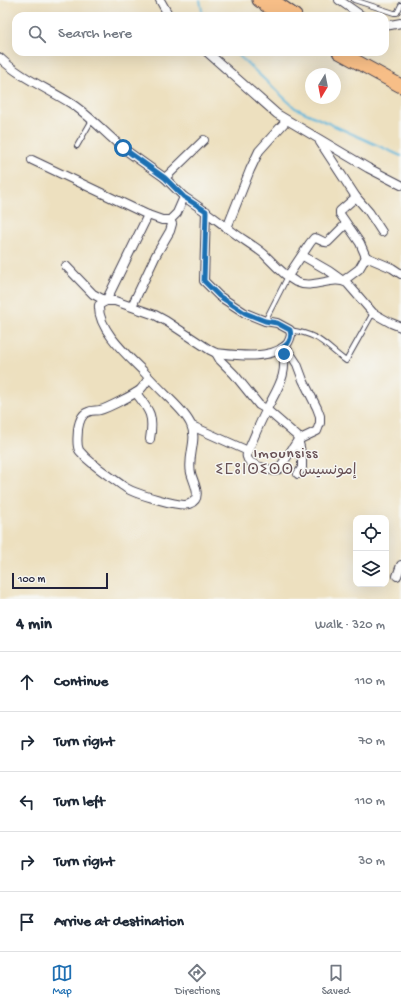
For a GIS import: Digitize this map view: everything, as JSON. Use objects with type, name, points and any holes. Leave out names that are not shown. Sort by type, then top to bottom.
[{"type":"highway","points":[[259,0],[276,12]]},
{"type":"highway","points":[[273,0],[290,12]]},
{"type":"highway","points":[[346,56],[401,86]]},
{"type":"highway","points":[[362,56],[401,77]]},
{"type":"street","points":[[160,0],[167,12]]},
{"type":"street","points":[[339,0],[356,12]]},
{"type":"street","points":[[389,26],[401,23]]},
{"type":"street","points":[[212,56],[286,121],[401,185]]},
{"type":"street","points":[[0,58],[10,68],[72,104],[123,148],[165,178],[184,197],[206,211],[264,254],[280,270],[297,282],[305,284],[343,281],[359,269],[366,257]]},
{"type":"street","points":[[227,228],[259,151],[286,121]]},
{"type":"street","points":[[165,178],[204,140]]},
{"type":"street","points":[[319,140],[356,197],[369,212],[382,232]]},
{"type":"street","points":[[32,160],[148,215],[162,220],[170,220],[177,213],[184,197]]},
{"type":"street","points":[[356,197],[340,211],[342,218],[360,243],[366,257],[392,268],[401,274]]},
{"type":"street","points":[[206,211],[204,281],[219,296],[245,313],[265,321],[277,323],[290,330],[291,335],[284,347],[283,379],[266,409],[248,451],[247,458],[249,462],[275,471],[278,471],[298,440],[317,431],[320,416],[297,364],[284,347]]},
{"type":"street","points":[[106,301],[148,215]]},
{"type":"street","points":[[132,306],[156,255],[170,231],[172,224],[170,220]]},
{"type":"street","points":[[288,276],[314,238],[328,242],[346,224]]},
{"type":"street","points":[[303,256],[347,283],[374,313],[401,327]]},
{"type":"street","points":[[66,266],[93,294],[106,301]]},
{"type":"street","points":[[149,378],[142,388],[136,393],[101,410],[89,411],[81,418],[77,443],[79,450],[96,467],[129,489],[167,503],[188,505],[193,503],[196,499],[197,493],[191,472],[190,462],[193,437],[192,426],[189,420],[175,404],[149,378],[128,358],[108,333],[99,314],[99,305],[106,301],[115,300],[132,306],[161,318],[216,353],[253,356],[284,347]]},
{"type":"street","points":[[216,353],[220,360],[234,374],[259,405],[266,409],[294,434],[298,440],[302,460],[302,468],[298,474]]},
{"type":"street","points":[[136,393],[150,414],[152,424],[150,439]]},
{"type":"street","points":[[192,426],[248,451]]},
{"type":"street","points":[[397,576],[401,565]]},
{"type":"lane","points":[[354,0],[394,13],[399,12],[401,6]]},
{"type":"lane","points":[[77,146],[92,120]]},
{"type":"lane","points":[[265,321],[288,276]]},
{"type":"lane","points":[[290,330],[309,334],[320,339],[346,361],[374,313]]},
{"type":"waterway","points":[[200,0],[202,12]]},
{"type":"waterway","points":[[239,56],[295,108],[401,156]]},
{"type":"district","name":"Imounsiss ⵉⵎⵓⵏⵙⵉⵙⵙ إمونسيس","points":[[286,462]]},
{"type":"route","points":[[123,148],[165,178],[184,197],[206,211],[204,281],[219,296],[245,313],[265,321],[277,323],[290,330],[291,335],[289,341],[282,348],[284,354]]}]
